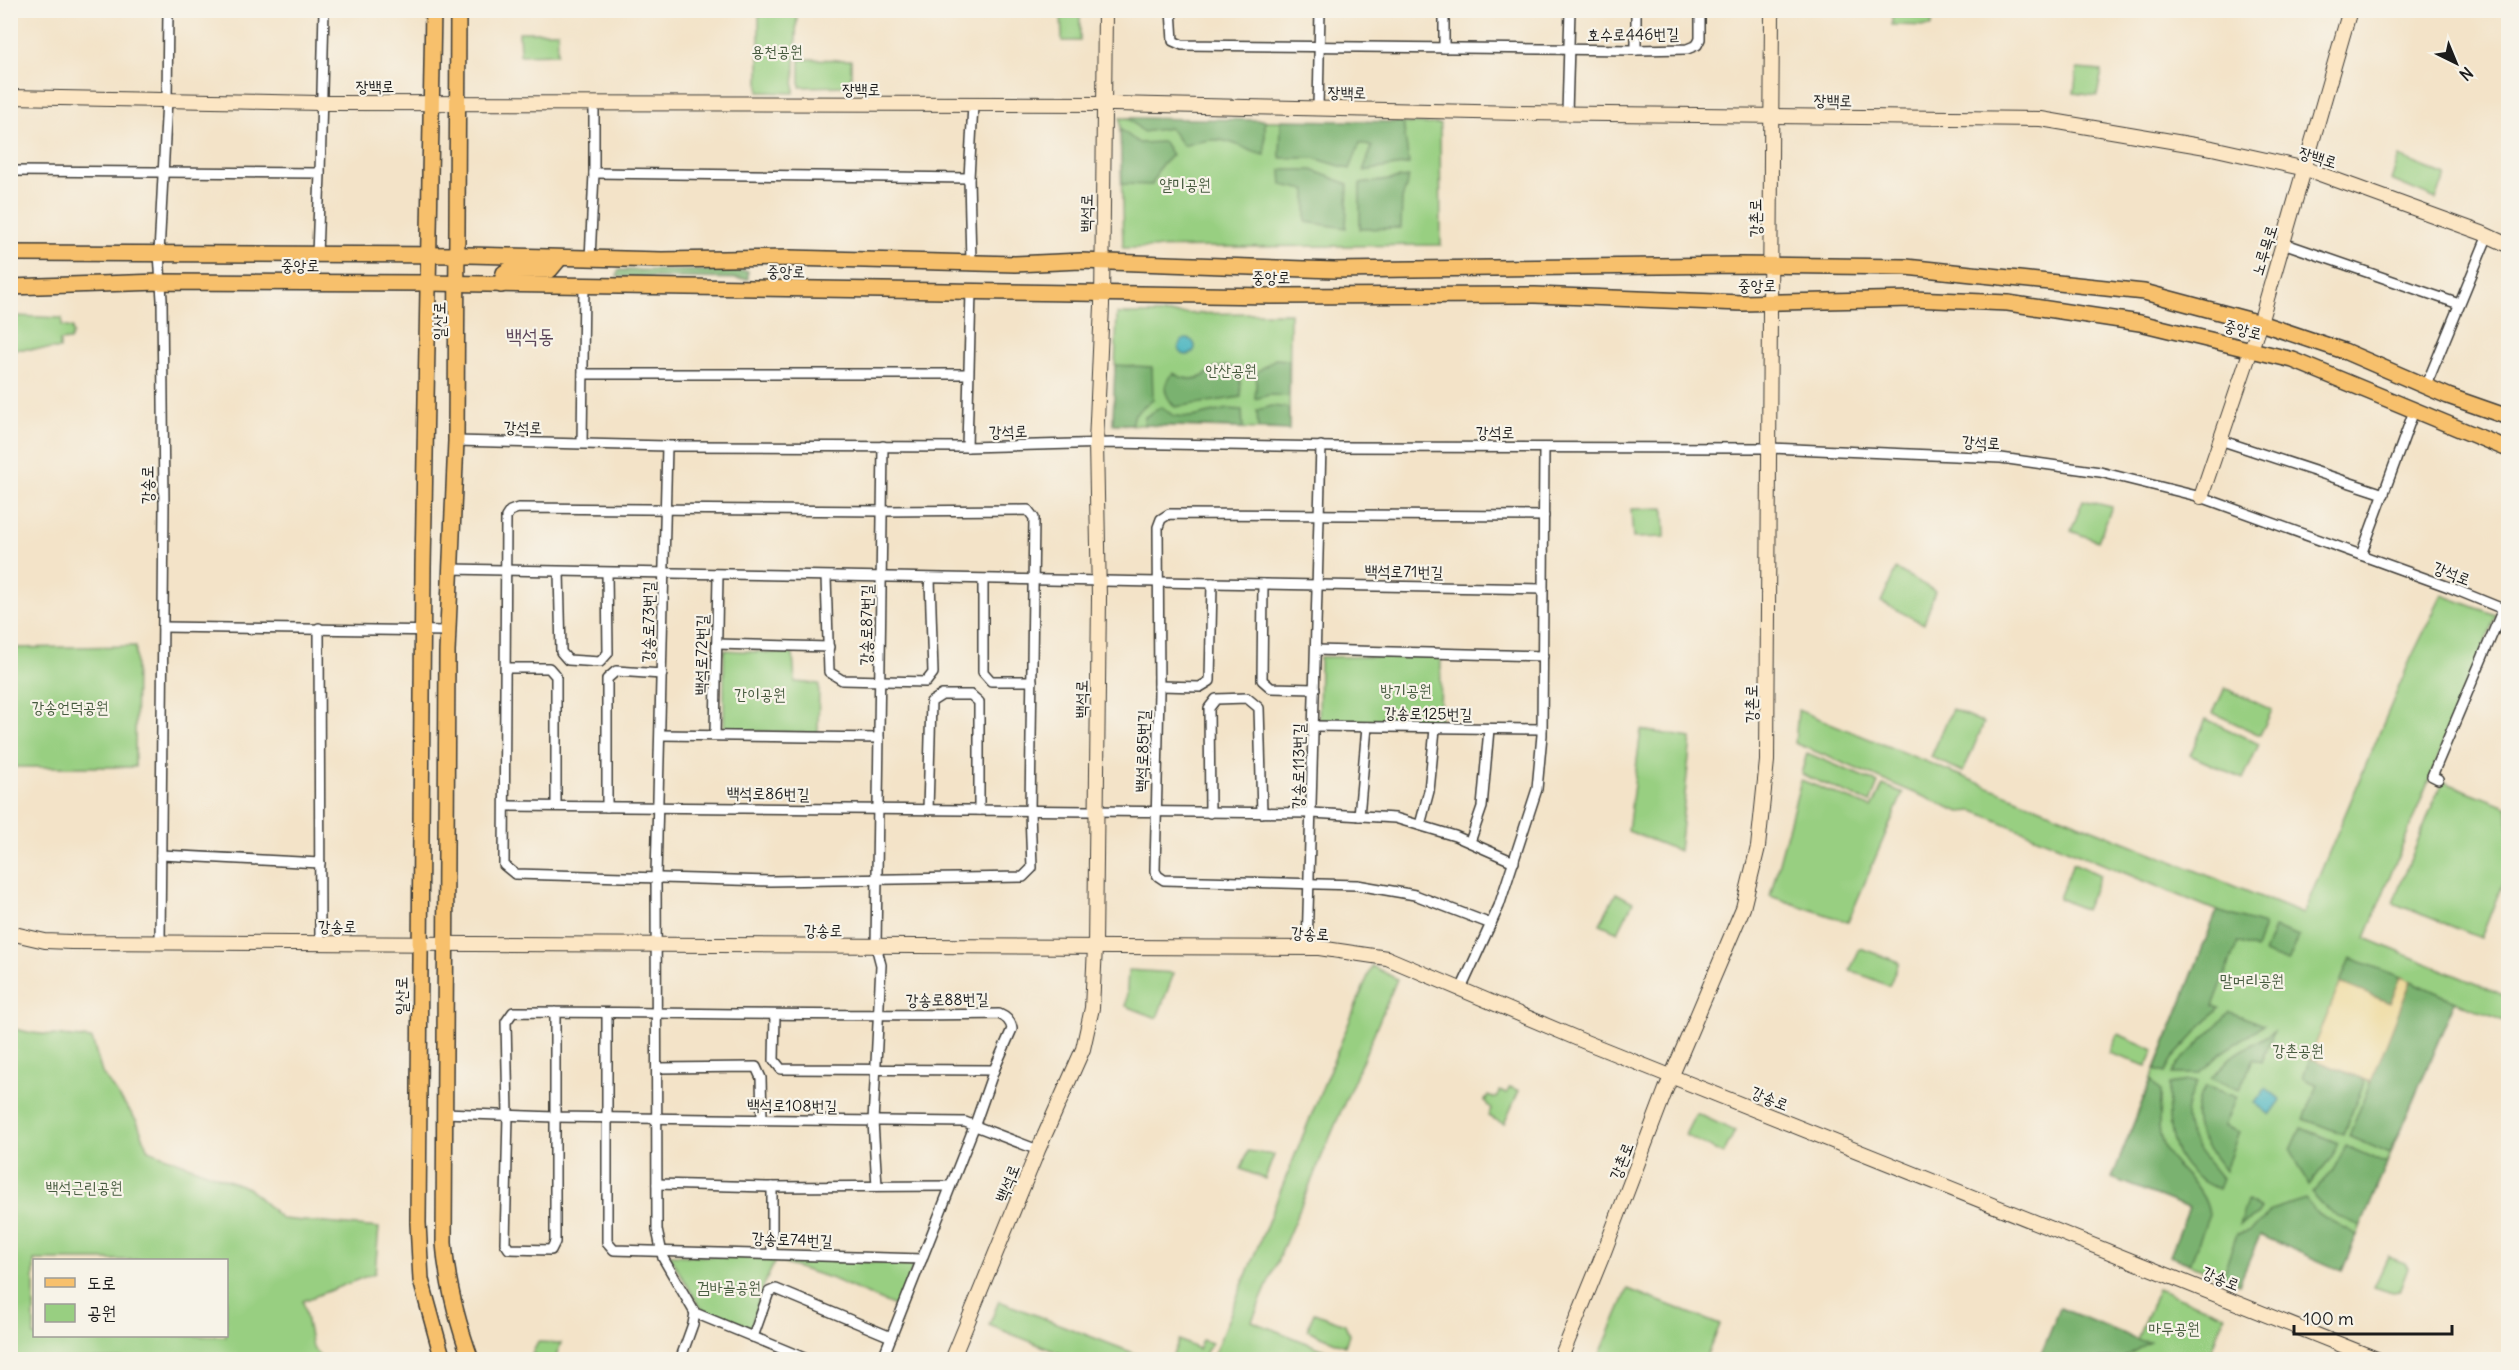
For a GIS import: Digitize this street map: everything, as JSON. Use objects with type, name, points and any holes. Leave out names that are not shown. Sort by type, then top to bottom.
[{"type":"main road","name":"일산로","points":[[433,10],[427,283],[419,942],[420,1265],[426,1301],[443,1359]]},
{"type":"main road","name":"일산로","points":[[458,10],[456,441],[447,631],[445,1265],[455,1314],[471,1359]]},
{"type":"main road","name":"백석로","points":[[952,1359],[1038,1150],[1083,1049],[1092,1008],[1095,947],[1099,582],[1096,443],[1102,293],[1105,10]]},
{"type":"main road","name":"강촌로","points":[[1560,1359],[1671,1077],[1743,908],[1758,847],[1767,761],[1772,10]]},
{"type":"main road","name":"노루목로","points":[[2201,497],[2260,323],[2350,10]]},
{"type":"main road","name":"장백로","points":[[10,98],[320,103],[1104,104],[2041,119],[2201,146],[2306,168],[2508,244]]},
{"type":"main road","name":"중앙로","points":[[10,253],[457,255],[590,260],[790,258],[971,262],[1102,261],[1334,270],[1906,267],[2144,291],[2260,323],[2344,351],[2508,417]]},
{"type":"main road","points":[[501,285],[504,273],[509,270],[550,270],[560,258]]},
{"type":"main road","name":"중앙로","points":[[10,287],[160,282],[427,283],[1270,296],[1535,295],[1771,303],[1913,299],[2008,303],[2140,323],[2293,360],[2508,449]]},
{"type":"main road","name":"강송로","points":[[10,933],[45,941],[1307,948],[1387,958],[1671,1077],[2379,1359]]},
{"type":"street","points":[[160,282],[159,254],[167,99],[168,10]]},
{"type":"street","points":[[317,255],[324,10]]},
{"type":"street","name":"호수로446번길","points":[[1172,10],[1173,40],[1182,45],[1569,50],[1687,49],[1697,45],[1700,39],[1700,10]]},
{"type":"street","points":[[1318,107],[1320,10]]},
{"type":"street","points":[[1444,10],[1444,48]]},
{"type":"street","name":"호수로446번길","points":[[1567,113],[1570,10]]},
{"type":"street","points":[[1636,10],[1636,50]]},
{"type":"street","points":[[590,260],[594,103]]},
{"type":"street","points":[[971,262],[969,178],[973,105]]},
{"type":"street","points":[[10,171],[320,173]]},
{"type":"street","points":[[594,173],[969,178]]},
{"type":"street","points":[[2424,385],[2488,235]]},
{"type":"street","points":[[2283,243],[2459,304]]},
{"type":"street","name":"강송로","points":[[160,282],[163,627],[160,941]]},
{"type":"street","points":[[582,443],[584,285]]},
{"type":"street","points":[[967,447],[971,291]]},
{"type":"street","points":[[583,374],[968,374]]},
{"type":"street","points":[[2361,555],[2414,411]]},
{"type":"street","points":[[2220,440],[2384,494]]},
{"type":"street","name":"강석로","points":[[456,441],[667,446],[967,447],[1096,443],[1770,448],[2001,458],[2100,472],[2201,497],[2506,610]]},
{"type":"street","name":"강송로73번길","points":[[657,945],[656,876],[660,807],[667,446]]},
{"type":"street","name":"강송로87번길","points":[[876,946],[883,446]]},
{"type":"street","name":"강송로113번길","points":[[1307,948],[1316,650],[1317,515],[1321,446]]},
{"type":"street","points":[[1461,989],[1491,924],[1537,789],[1542,729],[1544,448]]},
{"type":"street","points":[[518,508],[665,509],[1028,510],[1032,513],[1034,581],[1030,811],[1032,868],[1023,877],[770,881],[656,876],[515,874],[504,865],[506,517],[518,508]]},
{"type":"street","points":[[1212,583],[1210,681],[1200,687],[1159,688],[1158,527],[1161,519],[1169,514],[1544,516]]},
{"type":"street","points":[[450,570],[1099,582]]},
{"type":"street","points":[[559,572],[561,652],[568,660],[600,662],[608,653],[608,573]]},
{"type":"street","name":"백석로72번길","points":[[715,735],[718,575]]},
{"type":"street","points":[[826,577],[829,672],[842,680],[880,679],[927,682],[933,673],[930,579]]},
{"type":"street","points":[[983,580],[983,672],[991,681],[1032,682]]},
{"type":"street","name":"백석로71번길","points":[[1099,582],[1543,589]]},
{"type":"street","points":[[1263,584],[1262,680],[1270,688],[1315,689]]},
{"type":"street","points":[[2438,779],[2432,776],[2506,610]]},
{"type":"street","points":[[163,627],[447,631]]},
{"type":"street","points":[[319,628],[320,942]]},
{"type":"street","points":[[717,644],[829,647]]},
{"type":"street","points":[[1316,650],[1543,656]]},
{"type":"street","points":[[506,664],[549,668],[556,676],[556,806]]},
{"type":"street","points":[[607,807],[607,679],[616,671],[662,674]]},
{"type":"street","name":"백석로85번길","points":[[1155,812],[1159,688]]},
{"type":"street","points":[[928,810],[931,702],[942,695],[971,694],[979,702],[979,810]]},
{"type":"street","points":[[1210,813],[1209,708],[1216,699],[1247,698],[1259,708],[1262,813]]},
{"type":"street","name":"강송로125번길","points":[[1314,726],[1542,729]]},
{"type":"street","points":[[1359,816],[1367,728]]},
{"type":"street","points":[[1420,825],[1429,791],[1435,729]]},
{"type":"street","points":[[1470,843],[1482,807],[1489,729]]},
{"type":"street","points":[[661,735],[879,738]]},
{"type":"street","name":"백석로86번길","points":[[505,806],[1097,812]]},
{"type":"street","name":"백석로85번길","points":[[1097,812],[1312,813],[1395,818],[1470,843],[1514,861]]},
{"type":"street","points":[[1155,812],[1155,871],[1164,880],[1357,885],[1381,888],[1415,895],[1491,924]]},
{"type":"street","points":[[161,855],[320,864]]},
{"type":"street","points":[[657,945],[657,1230],[661,1249],[671,1273],[695,1314],[809,1359]]},
{"type":"street","points":[[876,946],[881,965],[873,1122],[877,1186]]},
{"type":"street","points":[[555,1012],[555,1242],[551,1250],[509,1249],[505,1243],[508,1115],[506,1022],[508,1015],[513,1012],[555,1012],[607,1014],[772,1015],[774,1060],[781,1069],[994,1070],[974,1127],[882,1359]]},
{"type":"street","points":[[607,1014],[608,1117]]},
{"type":"street","name":"강송로88번길","points":[[772,1015],[999,1014],[1006,1017],[1012,1024],[1012,1029],[994,1070]]},
{"type":"street","points":[[657,1068],[756,1067],[761,1078],[762,1119]]},
{"type":"street","name":"백석로108번길","points":[[444,1113],[554,1117],[965,1122],[1038,1150]]},
{"type":"street","name":"강송로74번길","points":[[608,1117],[607,1242],[615,1250],[661,1249],[922,1258]]},
{"type":"street","points":[[657,1184],[770,1187],[950,1186]]},
{"type":"street","points":[[770,1187],[772,1253]]},
{"type":"street","points":[[753,1337],[769,1292],[776,1289],[891,1337]]},
{"type":"street","points":[[680,1359],[695,1314]]},
{"type":"green space","name":"용천공원","points":[[759,11],[797,11],[794,93],[759,92]]},
{"type":"green space","points":[[1061,11],[1080,11],[1080,41],[1062,41]]},
{"type":"green space","points":[[1892,11],[1932,11],[1932,26],[1892,25]]},
{"type":"green space","points":[[519,32],[558,32],[557,54],[520,55]]},
{"type":"green space","points":[[800,59],[851,60],[851,86],[800,87]]},
{"type":"green space","points":[[2077,69],[2102,71],[2097,96],[2074,93]]},
{"type":"green space","name":"얄미공원","points":[[1120,118],[1440,124],[1441,245],[1123,248]]},
{"type":"green space","points":[[1128,118],[1265,120],[1265,155],[1220,140],[1183,146],[1170,128],[1143,132]]},
{"type":"green space","points":[[1281,120],[1403,122],[1409,164],[1363,171],[1372,147],[1360,143],[1350,169],[1314,158],[1280,158]]},
{"type":"green space","points":[[1120,129],[1139,143],[1164,142],[1172,155],[1159,168],[1152,185],[1122,184]]},
{"type":"green space","points":[[2399,157],[2446,176],[2436,199],[2391,180]]},
{"type":"green space","points":[[1281,170],[1312,170],[1348,184],[1346,228],[1306,222],[1306,190],[1282,185]]},
{"type":"green space","points":[[1409,177],[1402,199],[1401,228],[1360,229],[1360,184]]},
{"type":"green space","points":[[618,270],[748,271],[748,279],[617,277]]},
{"type":"green space","name":"안산공원","points":[[1290,313],[1289,430],[1113,424],[1117,314]]},
{"type":"green space","points":[[15,316],[62,318],[62,326],[72,328],[73,334],[70,340],[60,341],[60,349],[11,349],[11,321]]},
{"type":"green space","points":[[1275,359],[1289,360],[1289,396],[1269,395],[1255,399],[1257,372]]},
{"type":"green space","points":[[1115,365],[1152,367],[1153,399],[1135,414],[1132,424],[1113,424]]},
{"type":"green space","points":[[1228,366],[1240,372],[1241,397],[1175,407],[1166,394],[1165,386],[1173,373],[1185,378],[1196,379],[1206,375],[1215,367]]},
{"type":"green space","points":[[1272,406],[1289,408],[1289,430],[1258,428],[1257,410]]},
{"type":"green space","points":[[1161,407],[1174,416],[1192,417],[1228,409],[1242,410],[1243,428],[1144,425],[1145,417]]},
{"type":"green space","points":[[2083,500],[2112,507],[2098,541],[2071,531]]},
{"type":"green space","points":[[1664,508],[1665,537],[1633,538],[1631,509]]},
{"type":"green space","points":[[1896,569],[1935,591],[1924,624],[1881,602]]},
{"type":"green space","name":"강촌공원","points":[[2442,595],[2496,615],[2365,938],[2508,997],[2508,1023],[2455,1001],[2342,1271],[2260,1235],[2239,1284],[2170,1256],[2189,1208],[2112,1178],[2217,911],[1974,811],[1960,812],[1795,743],[1798,710],[2303,914],[2411,658]]},
{"type":"green space","name":"강송언덕공원","points":[[136,646],[135,767],[11,767],[11,648]]},
{"type":"green space","name":"간이공원","points":[[724,650],[793,654],[795,682],[819,684],[818,733],[724,730]]},
{"type":"green space","name":"방기공원","points":[[1441,656],[1440,725],[1319,720],[1320,657]]},
{"type":"green space","points":[[2225,688],[2272,710],[2260,735],[2213,713]]},
{"type":"green space","points":[[1952,709],[1984,723],[1963,772],[1931,757]]},
{"type":"green space","points":[[2206,719],[2259,744],[2243,779],[2190,755]]},
{"type":"green space","points":[[1641,730],[1691,738],[1679,851],[1628,831]]},
{"type":"green space","points":[[1807,753],[1878,783],[1870,803],[1801,774]]},
{"type":"green space","points":[[1801,780],[1872,808],[1883,785],[1903,793],[1848,922],[1770,896]]},
{"type":"green space","points":[[2442,781],[2508,807],[2508,869],[2481,938],[2393,903]]},
{"type":"green space","points":[[2073,863],[2100,875],[2085,910],[2059,898]]},
{"type":"green space","points":[[1616,893],[1633,902],[1618,932],[1600,924]]},
{"type":"green space","points":[[2217,911],[2264,925],[2256,949],[2238,942],[2213,1006],[2219,1008],[2172,1059],[2165,1073],[2155,1070]]},
{"type":"green space","points":[[2274,928],[2299,937],[2288,962],[2264,953]]},
{"type":"green space","points":[[1860,948],[1899,962],[1889,986],[1850,970]]},
{"type":"green space","points":[[2350,958],[2401,977],[2391,1003],[2340,983]]},
{"type":"green space","points":[[1372,966],[1397,979],[1252,1321],[1347,1359],[1212,1359]]},
{"type":"green space","points":[[1128,970],[1174,973],[1157,1018],[1126,1006]]},
{"type":"green space","points":[[2411,981],[2455,1001],[2390,1154],[2349,1136]]},
{"type":"green space","points":[[2230,1012],[2264,1025],[2224,1051],[2199,1074],[2172,1074],[2179,1063]]},
{"type":"green space","name":"백석근린공원","points":[[11,1028],[32,1033],[92,1039],[102,1073],[137,1121],[148,1150],[248,1188],[282,1219],[379,1228],[375,1273],[303,1301],[312,1347],[323,1359],[11,1359]]},
{"type":"green space","points":[[2274,1031],[2262,1062],[2253,1059],[2239,1090],[2211,1078],[2231,1057]]},
{"type":"green space","points":[[2118,1034],[2154,1050],[2147,1066],[2109,1053]]},
{"type":"green space","points":[[2310,1058],[2365,1080],[2343,1134],[2304,1119],[2318,1085],[2303,1078]]},
{"type":"green space","points":[[2151,1080],[2160,1091],[2159,1123],[2162,1142],[2173,1162],[2202,1194],[2209,1215],[2190,1264],[2170,1256],[2189,1208],[2112,1178]]},
{"type":"green space","points":[[2197,1082],[2186,1111],[2187,1123],[2195,1145],[2222,1179],[2218,1189],[2189,1171],[2174,1146],[2169,1117],[2169,1084]]},
{"type":"green space","points":[[2206,1086],[2236,1097],[2224,1126],[2239,1132],[2225,1171],[2198,1131],[2196,1110]]},
{"type":"green space","points":[[1510,1087],[1519,1091],[1504,1124],[1488,1116],[1491,1110],[1485,1101],[1488,1095],[1496,1098],[1500,1091],[1506,1094]]},
{"type":"green space","points":[[1696,1113],[1735,1131],[1723,1154],[1685,1135]]},
{"type":"green space","points":[[2301,1128],[2338,1143],[2332,1156],[2309,1185],[2291,1150]]},
{"type":"green space","points":[[2346,1146],[2387,1164],[2361,1226],[2328,1210],[2312,1193],[2333,1170]]},
{"type":"green space","points":[[1248,1151],[1274,1155],[1265,1179],[1241,1169]]},
{"type":"green space","points":[[2305,1199],[2317,1213],[2357,1235],[2342,1271],[2260,1235],[2239,1284],[2222,1277],[2237,1234],[2249,1231],[2271,1210]]},
{"type":"green space","points":[[2247,1201],[2261,1209],[2257,1215],[2239,1225]]},
{"type":"green space","name":"검바골공원","points":[[669,1255],[875,1262],[913,1266],[897,1307],[830,1278],[775,1261],[764,1285],[750,1329],[728,1322],[700,1307]]},
{"type":"green space","points":[[2388,1257],[2405,1263],[2408,1268],[2399,1292],[2393,1293],[2374,1287]]},
{"type":"green space","points":[[1628,1289],[1720,1325],[1705,1359],[1598,1359]]},
{"type":"green space","name":"마두공원","points":[[2158,1289],[2225,1315],[2208,1359],[2039,1360],[2060,1308],[2137,1339]]},
{"type":"green space","points":[[999,1301],[1149,1359],[1074,1359],[989,1325]]},
{"type":"green space","points":[[2060,1308],[2142,1341],[2150,1342],[2121,1359],[2039,1359]]},
{"type":"green space","points":[[1314,1313],[1345,1324],[1349,1335],[1345,1346],[1307,1330]]},
{"type":"green space","points":[[1179,1340],[1198,1349],[1202,1340],[1211,1343],[1203,1359],[1171,1359]]},
{"type":"green space","points":[[538,1342],[561,1343],[555,1359],[544,1359],[532,1354]]},
{"type":"sand","points":[[2401,977],[2411,981],[2371,1082],[2310,1058],[2340,983],[2390,1003]]},
{"type":"water","points":[[1184,339],[1190,339],[1195,347],[1193,353],[1184,355],[1179,350],[1179,344]]},
{"type":"water","points":[[2266,1088],[2281,1100],[2270,1115],[2255,1103]]},
{"type":"district","name":"백석동","points":[[530,335]]},
{"type":"park label","name":"말머리공원","points":[[2252,980]]}]
